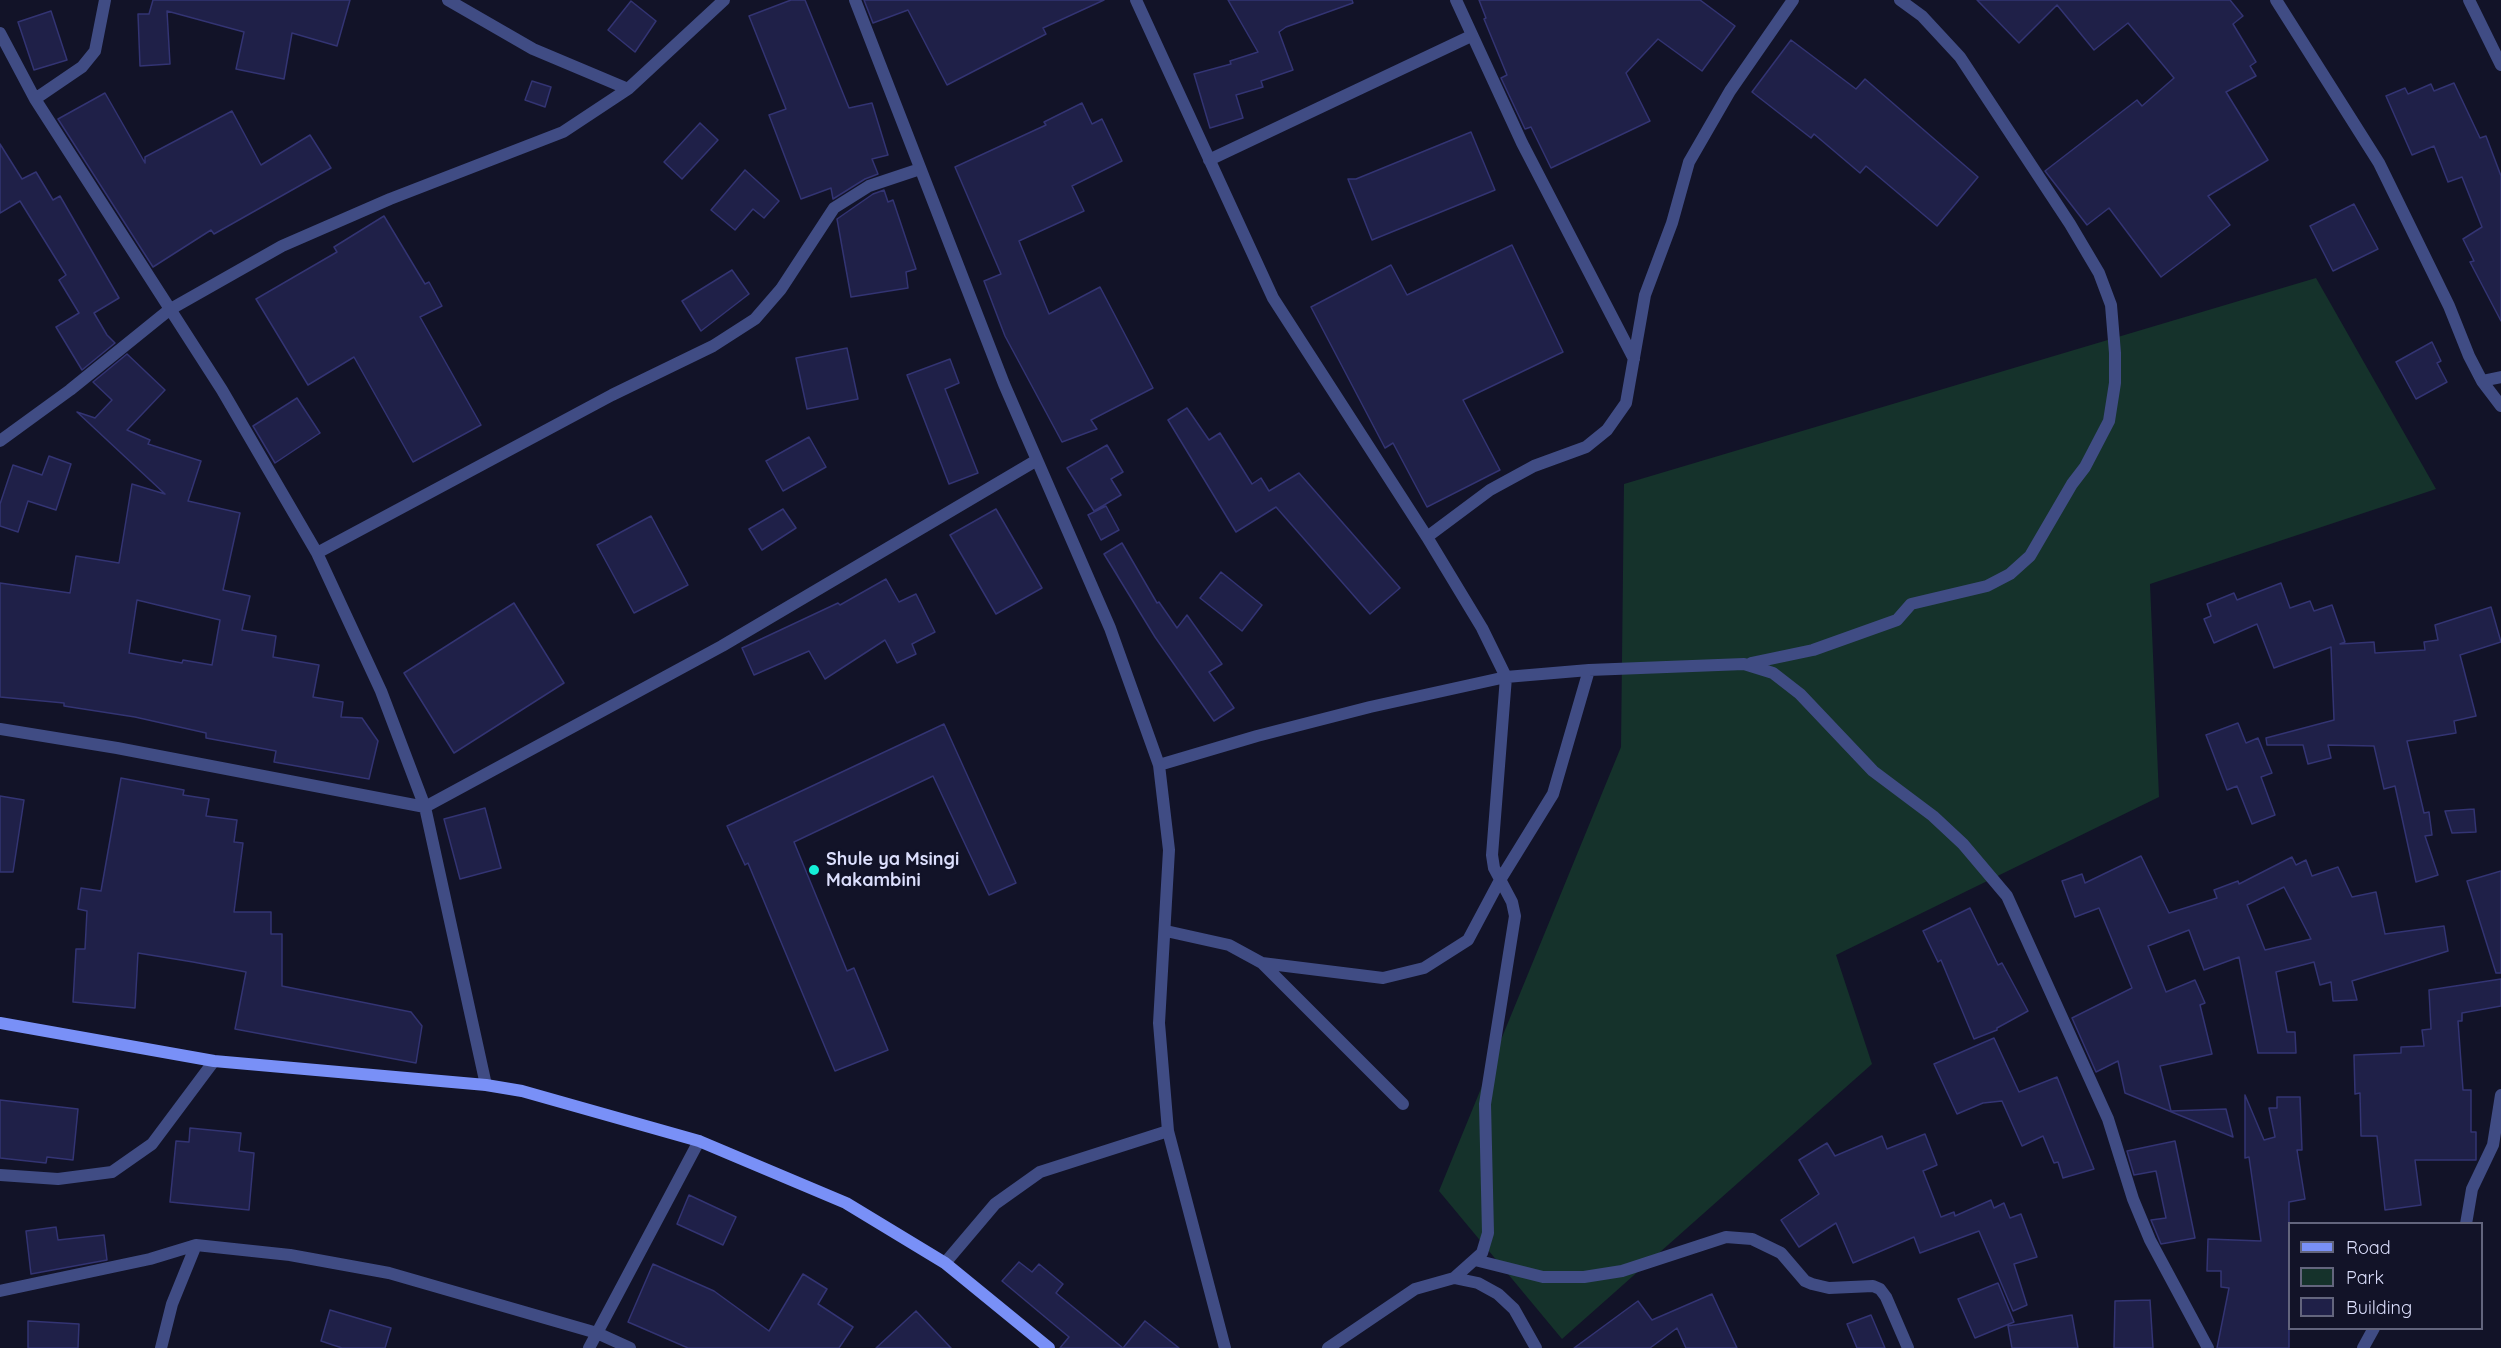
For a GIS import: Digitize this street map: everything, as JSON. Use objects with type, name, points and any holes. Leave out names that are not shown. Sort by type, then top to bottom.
[{"type":"street","points":[[35,99],[82,67],[95,51],[105,0]]},
{"type":"street","points":[[448,0],[533,49],[628,89]]},
{"type":"street","points":[[1,439],[169,310],[282,246],[390,199],[563,132],[628,89],[724,0]]},
{"type":"street","points":[[855,0],[1004,384],[1110,628],[1159,765],[1169,850],[1159,1023],[1168,1131],[1225,1348]]},
{"type":"street","points":[[1136,0],[1273,298],[1427,537],[1482,628],[1506,677],[1492,855],[1500,880],[1512,902],[1515,916],[1485,1104],[1488,1233],[1486,1245],[1475,1260],[1454,1278]]},
{"type":"street","points":[[1456,0],[1522,143],[1634,359]]},
{"type":"street","points":[[1427,537],[1490,490],[1534,466],[1586,447],[1607,430],[1626,404],[1645,295],[1672,223],[1689,162],[1730,91],[1793,0]]},
{"type":"street","points":[[1159,765],[1257,736],[1370,707],[1506,677],[1589,670],[1744,664],[1813,650],[1898,620],[1911,604],[1987,586],[2010,574],[2030,556],[2072,484],[2085,467],[2109,421],[2115,383],[2111,305],[2098,273],[2070,224],[1960,57],[1922,16],[1900,0]]},
{"type":"street","points":[[2276,0],[2379,163],[2444,295],[2469,356],[2482,381],[2501,406]]},
{"type":"street","points":[[2469,0],[2501,64]]},
{"type":"street","points":[[0,33],[35,99],[222,390],[317,553],[381,691],[425,807],[486,1085]]},
{"type":"street","points":[[1209,160],[1471,36]]},
{"type":"street","points":[[317,553],[612,394],[713,346],[747,325],[782,289],[834,208],[869,186],[920,169]]},
{"type":"street","points":[[2482,381],[2501,377]]},
{"type":"street","points":[[0,729],[117,748],[425,807],[722,646],[1037,460]]},
{"type":"street","points":[[1744,664],[1773,674],[1800,694],[1873,771],[1933,816],[1964,844],[2007,896],[2108,1119],[2133,1199],[2150,1240],[2208,1348]]},
{"type":"street","points":[[1262,963],[1383,978],[1424,968],[1468,940],[1500,880],[1548,804],[1557,783],[1589,670]]},
{"type":"street","points":[[1166,931],[1229,945],[1262,963],[1403,1104]]},
{"type":"street","points":[[0,1023],[214,1061],[486,1085],[522,1091],[699,1141],[846,1203],[945,1263],[1050,1348]]},
{"type":"street","points":[[0,1174],[58,1179],[112,1172],[152,1144],[214,1061]]},
{"type":"street","points":[[2466,1222],[2472,1189],[2493,1145],[2501,1095]]},
{"type":"street","points":[[945,1263],[995,1203],[1040,1172],[1168,1131]]},
{"type":"street","points":[[590,1348],[699,1141]]},
{"type":"street","points":[[1475,1260],[1543,1277],[1584,1277],[1622,1271],[1726,1237],[1752,1239],[1782,1253],[1805,1281],[1812,1284],[1829,1288],[1873,1286],[1880,1289],[1886,1297],[1908,1348]]},
{"type":"street","points":[[161,1348],[172,1304],[196,1245]]},
{"type":"street","points":[[0,1291],[150,1259],[196,1245],[290,1255],[389,1273],[597,1333],[630,1348]]},
{"type":"street","points":[[1328,1348],[1415,1289],[1454,1278],[1478,1283],[1498,1294],[1514,1310],[1536,1348]]},
{"type":"street","points":[[2363,1348],[2373,1330]]},
{"type":"green space","points":[[2316,278],[2436,489],[2150,584],[2159,797],[1836,955],[1872,1064],[1562,1339],[1439,1191],[1621,747],[1624,484]]},
{"type":"building","points":[[153,0],[350,0],[337,46],[292,33],[284,79],[236,69],[244,32],[167,11],[170,64],[140,66],[138,14],[149,14]]},
{"type":"building","points":[[791,0],[805,0],[849,108],[872,103],[888,155],[872,159],[878,174],[865,179],[833,199],[831,188],[801,199],[769,115],[786,109],[749,16]]},
{"type":"building","points":[[864,0],[1104,0],[1043,28],[1046,34],[947,85],[908,10],[873,23]]},
{"type":"building","points":[[1228,0],[1352,0],[1353,3],[1286,27],[1279,32],[1293,70],[1261,81],[1263,87],[1236,95],[1243,118],[1210,128],[1194,74],[1231,64],[1230,61],[1258,52]]},
{"type":"building","points":[[1479,0],[1700,0],[1735,26],[1702,71],[1658,39],[1626,73],[1650,121],[1551,168],[1531,127],[1525,129],[1501,78],[1507,75],[1484,19],[1486,18]]},
{"type":"building","points":[[1977,0],[2230,0],[2243,16],[2233,24],[2256,62],[2250,66],[2256,76],[2226,92],[2268,160],[2208,196],[2230,225],[2161,277],[2109,208],[2087,225],[2045,171],[2137,100],[2142,106],[2174,78],[2128,23],[2094,50],[2057,5],[2019,43]]},
{"type":"building","points":[[631,1],[656,21],[635,52],[608,30]]},
{"type":"building","points":[[51,11],[67,60],[34,70],[18,22]]},
{"type":"building","points":[[1791,40],[1856,89],[1865,79],[1978,177],[1937,226],[1866,166],[1860,173],[1814,134],[1811,138],[1752,92]]},
{"type":"building","points":[[532,81],[551,87],[545,107],[525,100]]},
{"type":"building","points":[[2454,83],[2480,138],[2486,136],[2501,176],[2501,321],[2470,262],[2474,261],[2463,239],[2482,227],[2462,177],[2448,182],[2434,146],[2412,155],[2386,96],[2405,88],[2408,94],[2431,84],[2434,91]]},
{"type":"building","points":[[105,93],[145,163],[145,157],[232,111],[261,165],[310,135],[331,168],[214,234],[211,230],[153,267],[58,119]]},
{"type":"building","points":[[1082,103],[1092,124],[1102,119],[1122,161],[1072,186],[1084,211],[1019,241],[1049,314],[1100,287],[1153,388],[1091,420],[1097,429],[1062,442],[1005,336],[984,281],[1001,274],[955,167],[1046,125],[1044,122]]},
{"type":"building","points":[[700,123],[718,140],[682,179],[664,162]]},
{"type":"building","points":[[1471,132],[1495,190],[1372,240],[1348,179],[1356,179]]},
{"type":"building","points":[[0,144],[22,179],[36,172],[53,200],[60,196],[119,298],[94,313],[107,335],[115,343],[82,370],[56,327],[79,313],[59,280],[66,275],[20,201],[0,213]]},
{"type":"building","points":[[745,170],[779,201],[764,218],[753,209],[735,230],[711,210]]},
{"type":"building","points":[[884,190],[888,202],[893,200],[916,269],[906,272],[908,288],[851,297],[837,219],[873,194]]},
{"type":"building","points":[[2354,204],[2378,249],[2333,271],[2310,226]]},
{"type":"building","points":[[384,216],[425,284],[429,282],[442,306],[420,317],[481,425],[413,462],[354,357],[308,385],[256,299],[337,252],[334,247]]},
{"type":"building","points":[[1512,245],[1563,352],[1463,400],[1500,470],[1427,507],[1393,443],[1385,448],[1311,307],[1391,265],[1407,295]]},
{"type":"building","points":[[732,270],[749,294],[701,331],[682,301]]},
{"type":"building","points":[[2432,342],[2441,361],[2437,363],[2447,382],[2416,399],[2396,362]]},
{"type":"building","points":[[847,348],[858,399],[807,409],[796,358]]},
{"type":"building","points":[[127,354],[165,390],[127,430],[150,440],[148,444],[201,461],[188,501],[240,513],[223,590],[250,596],[242,630],[276,636],[273,657],[319,665],[313,697],[343,702],[341,717],[362,718],[378,741],[369,779],[274,762],[276,751],[206,738],[206,733],[135,717],[64,706],[64,703],[0,697],[0,583],[70,593],[76,556],[119,563],[132,484],[165,494],[77,412],[95,418],[112,400],[93,382]],"holes":[[[137,600],[220,620],[212,665],[183,660],[182,663],[129,653]]]},
{"type":"building","points":[[950,359],[959,383],[945,389],[978,473],[949,484],[907,375]]},
{"type":"building","points":[[297,398],[320,433],[275,463],[253,426]]},
{"type":"building","points":[[1187,408],[1209,440],[1220,433],[1252,484],[1261,478],[1269,491],[1299,473],[1400,588],[1370,614],[1276,507],[1236,532],[1168,420]]},
{"type":"building","points":[[809,437],[826,467],[783,491],[766,461]]},
{"type":"building","points":[[1107,445],[1123,472],[1111,479],[1121,495],[1094,511],[1067,468]]},
{"type":"building","points":[[49,456],[71,464],[56,510],[28,501],[18,532],[0,526],[0,504],[13,465],[42,475]]},
{"type":"building","points":[[1106,506],[1119,530],[1101,540],[1088,515]]},
{"type":"building","points":[[783,509],[796,528],[762,550],[749,529]]},
{"type":"building","points":[[996,509],[1042,588],[996,614],[950,535]]},
{"type":"building","points":[[651,516],[688,585],[634,613],[597,545]]},
{"type":"building","points":[[1122,543],[1157,603],[1159,602],[1177,628],[1187,615],[1222,664],[1209,672],[1234,708],[1214,721],[1155,637],[1104,554]]},
{"type":"building","points":[[1221,572],[1262,605],[1242,631],[1200,598]]},
{"type":"building","points":[[886,579],[899,602],[916,594],[935,632],[912,644],[916,654],[897,663],[885,640],[825,679],[809,651],[754,675],[742,648],[838,603],[840,605]]},
{"type":"building","points":[[2281,583],[2290,608],[2310,601],[2314,611],[2332,605],[2345,642],[2340,644],[2374,642],[2375,653],[2425,650],[2424,642],[2438,640],[2435,625],[2491,607],[2501,642],[2460,655],[2476,716],[2454,721],[2456,733],[2407,741],[2424,813],[2429,812],[2432,835],[2425,836],[2438,875],[2416,882],[2395,786],[2384,789],[2374,746],[2328,745],[2331,758],[2308,764],[2303,745],[2267,745],[2266,738],[2334,720],[2331,647],[2274,668],[2257,624],[2214,643],[2204,619],[2211,616],[2207,604],[2234,593],[2237,600]]},
{"type":"building","points":[[514,603],[564,683],[454,753],[404,673]]},
{"type":"building","points":[[2238,723],[2246,743],[2258,738],[2272,773],[2261,777],[2275,815],[2252,824],[2237,786],[2227,790],[2206,735]]},
{"type":"building","points":[[944,724],[1016,883],[989,895],[933,776],[794,842],[847,971],[854,968],[888,1050],[835,1071],[748,863],[745,865],[727,826]]},
{"type":"building","points":[[121,778],[184,790],[183,795],[209,799],[206,816],[237,820],[234,842],[243,843],[234,912],[271,912],[271,934],[282,934],[282,986],[411,1012],[422,1026],[416,1063],[235,1029],[246,972],[193,962],[138,953],[135,1008],[73,1002],[76,949],[85,949],[87,911],[78,909],[81,888],[101,891]]},
{"type":"building","points":[[0,796],[24,800],[13,872],[0,872]]},
{"type":"building","points":[[485,808],[501,868],[460,879],[444,819]]},
{"type":"building","points":[[2474,809],[2476,832],[2452,833],[2445,811]]},
{"type":"building","points":[[2141,856],[2169,913],[2217,898],[2214,890],[2238,881],[2239,884],[2292,857],[2296,865],[2306,860],[2312,876],[2338,867],[2352,897],[2376,892],[2385,934],[2444,926],[2448,951],[2352,981],[2357,1000],[2333,1001],[2331,982],[2320,985],[2314,962],[2276,972],[2287,1032],[2295,1032],[2296,1053],[2258,1053],[2239,957],[2204,970],[2189,930],[2148,946],[2166,992],[2195,980],[2205,1003],[2200,1005],[2212,1054],[2160,1066],[2171,1111],[2226,1109],[2233,1137],[2125,1093],[2118,1061],[2096,1072],[2072,1018],[2132,988],[2099,908],[2075,917],[2062,881],[2082,874],[2085,883]],"holes":[[[2284,887],[2311,939],[2265,950],[2247,905]]]},
{"type":"building","points":[[2501,871],[2501,973],[2496,973],[2467,881]]},
{"type":"building","points":[[1970,908],[1998,965],[2002,963],[2028,1011],[1997,1030],[1974,1039],[1941,960],[1938,962],[1923,931]]},
{"type":"building","points":[[2501,979],[2501,1006],[2462,1013],[2462,1021],[2458,1021],[2463,1090],[2471,1090],[2471,1132],[2476,1132],[2476,1160],[2415,1160],[2421,1205],[2385,1210],[2377,1136],[2361,1136],[2360,1093],[2355,1094],[2354,1055],[2401,1053],[2401,1047],[2424,1046],[2422,1030],[2431,1029],[2429,990]]},
{"type":"building","points":[[1994,1038],[2019,1092],[2057,1077],[2094,1169],[2063,1178],[2058,1162],[2054,1163],[2043,1136],[2022,1146],[2002,1101],[1983,1103],[1957,1114],[1934,1064]]},
{"type":"building","points":[[2245,1095],[2264,1140],[2275,1137],[2269,1108],[2277,1108],[2277,1097],[2300,1097],[2302,1150],[2297,1150],[2305,1199],[2289,1202],[2289,1348],[2217,1348],[2229,1288],[2221,1287],[2221,1271],[2207,1271],[2208,1239],[2261,1241],[2249,1157],[2245,1158]]},
{"type":"building","points":[[0,1100],[78,1109],[73,1160],[47,1157],[46,1163],[0,1158]]},
{"type":"building","points":[[190,1128],[241,1133],[239,1151],[254,1153],[249,1210],[170,1202],[176,1141],[189,1142]]},
{"type":"building","points":[[1925,1134],[1937,1165],[1923,1171],[1941,1217],[1954,1212],[1955,1216],[1991,1200],[1994,1208],[2004,1203],[2010,1218],[2021,1214],[2037,1257],[2014,1264],[2027,1305],[2013,1311],[1979,1231],[1920,1253],[1914,1237],[1853,1263],[1836,1223],[1799,1247],[1781,1220],[1819,1194],[1799,1160],[1827,1143],[1835,1156],[1882,1136],[1887,1149]]},
{"type":"building","points":[[2175,1141],[2195,1238],[2161,1244],[2151,1220],[2166,1218],[2156,1171],[2134,1175],[2127,1151]]},
{"type":"building","points":[[689,1195],[736,1217],[723,1245],[677,1224]]},
{"type":"building","points":[[56,1227],[58,1240],[104,1235],[107,1260],[31,1274],[26,1231]]},
{"type":"building","points":[[1019,1262],[1032,1272],[1039,1264],[1063,1284],[1056,1293],[1123,1348],[1060,1348],[1069,1337],[1002,1281]]},
{"type":"building","points":[[653,1264],[714,1291],[769,1331],[803,1274],[827,1289],[818,1304],[853,1327],[839,1348],[688,1348],[628,1322]]},
{"type":"building","points":[[1998,1283],[2014,1322],[1975,1338],[1958,1299]]},
{"type":"building","points":[[1712,1294],[1737,1348],[1686,1348],[1677,1328],[1650,1348],[1574,1348],[1638,1301],[1652,1320]]},
{"type":"building","points":[[2150,1300],[2153,1348],[2114,1348],[2115,1301]]},
{"type":"building","points":[[330,1310],[391,1328],[385,1348],[342,1348],[321,1341]]},
{"type":"building","points":[[916,1311],[951,1348],[876,1348]]},
{"type":"building","points":[[1871,1315],[1885,1348],[1857,1348],[1847,1324]]},
{"type":"building","points":[[2072,1315],[2078,1348],[2012,1348],[2008,1326]]},
{"type":"building","points":[[28,1321],[79,1324],[78,1348],[28,1348]]},
{"type":"building","points":[[1145,1321],[1179,1348],[1123,1348]]},
{"type":"place","name":"Shule ya Msingi Makambini","points":[[814,870]]}]
